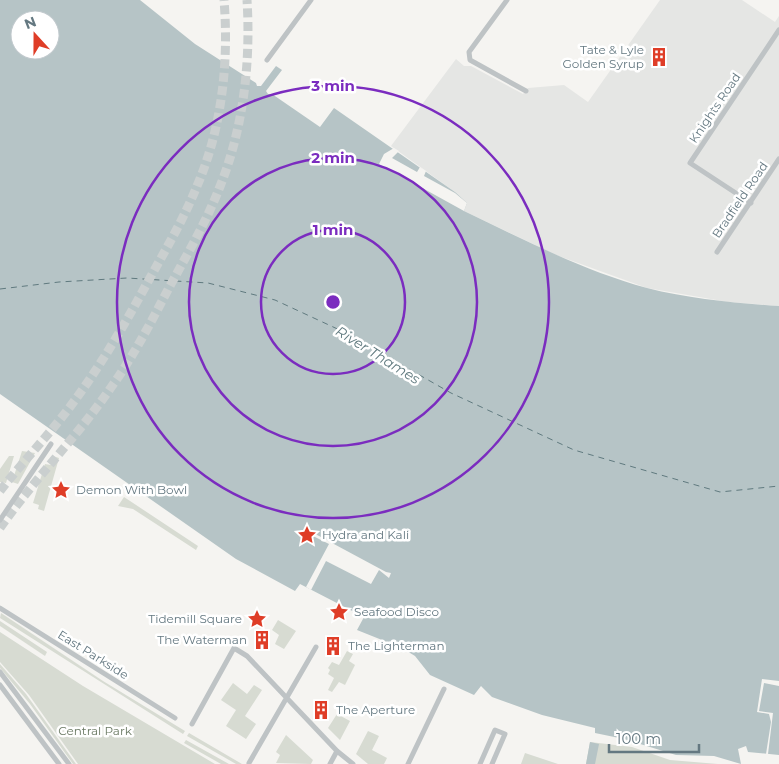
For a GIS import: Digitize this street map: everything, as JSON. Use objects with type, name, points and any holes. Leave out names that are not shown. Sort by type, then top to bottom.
[{"type":"street","points":[[267,60],[311,0]]},
{"type":"street","points":[[507,0],[468,56],[470,60],[526,91]]},
{"type":"street","name":"Knights Road","points":[[751,203],[690,163],[779,30]]},
{"type":"street","name":"Bradfield Road","points":[[717,252],[779,159]]},
{"type":"street","points":[[0,520],[51,444]]},
{"type":"street","name":"East Parkside","points":[[0,608],[175,718]]},
{"type":"street","points":[[249,763],[316,647]]},
{"type":"street","points":[[192,724],[234,648],[246,656],[337,751],[353,764]]},
{"type":"street","points":[[0,672],[70,764]]},
{"type":"street","points":[[0,685],[59,764]]},
{"type":"street","points":[[408,764],[444,688]]},
{"type":"street","points":[[480,764],[495,730],[504,734],[492,764]]},
{"type":"street","points":[[330,764],[337,751]]},
{"type":"shaded area","points":[[660,0],[742,0],[775,22],[779,16],[779,306],[728,302],[647,288],[556,255],[464,211],[455,192],[391,146],[456,59],[464,66],[471,66],[523,94],[528,88],[564,85],[588,102]]},
{"type":"green space","points":[[22,451],[35,453],[18,484],[12,482]]},
{"type":"green space","points":[[9,456],[14,456],[6,483],[0,482],[0,469]]},
{"type":"green space","points":[[53,456],[59,458],[44,511],[38,509],[39,505],[33,503],[45,464],[51,465]]},
{"type":"green space","points":[[124,497],[198,546],[196,550],[133,509],[118,506]]},
{"type":"green space","points":[[1,613],[103,681],[185,731],[183,734],[0,618]]},
{"type":"green space","points":[[278,620],[296,631],[284,649],[275,644],[279,635],[272,630]]},
{"type":"green space","points":[[0,621],[47,652],[45,656],[0,626]]},
{"type":"green space","name":"Central Park","points":[[0,632],[83,686],[215,764],[78,764],[29,695],[0,662]]},
{"type":"green space","points":[[347,651],[353,654],[349,661],[355,665],[345,685],[339,682],[332,692],[328,690],[334,678],[328,674],[330,670],[328,668],[332,662],[339,665]]},
{"type":"green space","points":[[0,664],[26,694],[76,764],[73,764],[30,704],[0,668]]},
{"type":"green space","points":[[233,683],[247,694],[254,685],[262,690],[245,716],[256,724],[246,739],[226,726],[236,710],[221,700]]},
{"type":"green space","points":[[337,714],[350,721],[340,740],[328,728]]},
{"type":"green space","points":[[368,731],[379,736],[372,750],[387,758],[384,764],[368,764],[356,754]]},
{"type":"green space","points":[[189,733],[242,764],[236,764],[187,736]]},
{"type":"green space","points":[[286,735],[313,760],[311,764],[276,763],[280,755],[276,752]]},
{"type":"green space","points":[[186,740],[229,764],[221,764],[184,743]]},
{"type":"green space","points":[[590,742],[632,747],[670,760],[718,764],[586,764]]},
{"type":"green space","points":[[525,753],[558,764],[521,764]]},
{"type":"water","name":"River Thames","points":[[0,0],[140,0],[195,44],[256,83],[257,86],[261,86],[276,66],[282,70],[266,91],[268,94],[272,94],[320,127],[334,108],[455,192],[467,203],[464,211],[554,254],[623,281],[680,295],[779,306],[779,755],[748,752],[746,746],[738,749],[741,764],[714,756],[676,755],[624,739],[595,733],[595,728],[542,715],[492,697],[481,686],[474,695],[430,675],[415,656],[402,648],[357,630],[364,617],[300,584],[295,591],[236,559],[0,394]]},
{"type":"water","points":[[590,742],[599,744],[595,764],[586,764]]},
{"type":"pier","points":[[394,148],[399,151],[392,158],[417,172],[420,167],[426,171],[424,176],[455,193],[467,203],[464,211],[379,164],[384,154]]},
{"type":"pier","points":[[306,529],[391,573],[389,578],[379,570],[371,584],[326,561],[311,590],[306,587],[329,544],[313,536],[310,542],[301,538]]},
{"type":"pier","points":[[762,679],[779,681],[779,686],[764,683],[759,711],[773,713],[768,754],[766,754],[771,722],[769,714],[757,712]]},
{"type":"ferry route","points":[[0,289],[59,282],[127,278],[208,283],[275,300],[344,332],[451,393],[574,450],[720,492],[779,486]]},
{"type":"tunnel","points":[[0,491],[66,412],[98,367],[136,303],[191,199],[206,164],[222,95],[225,47],[224,0]]},
{"type":"tunnel","points":[[0,528],[85,422],[120,374],[197,237],[219,189],[234,144],[244,96],[248,48],[247,0]]},
{"type":"place","name":"Tate & Lyle Golden Syrup","points":[[659,57]]},
{"type":"place","name":"Demon With Bowl","points":[[61,490]]},
{"type":"place","name":"Hydra and Kali","points":[[307,535]]},
{"type":"place","name":"Seafood Disco","points":[[339,612]]},
{"type":"place","name":"Tidemill Square","points":[[257,619]]},
{"type":"place","name":"The Waterman","points":[[262,640]]},
{"type":"place","name":"The Lighterman","points":[[333,646]]},
{"type":"place","name":"The Aperture","points":[[321,710]]}]
